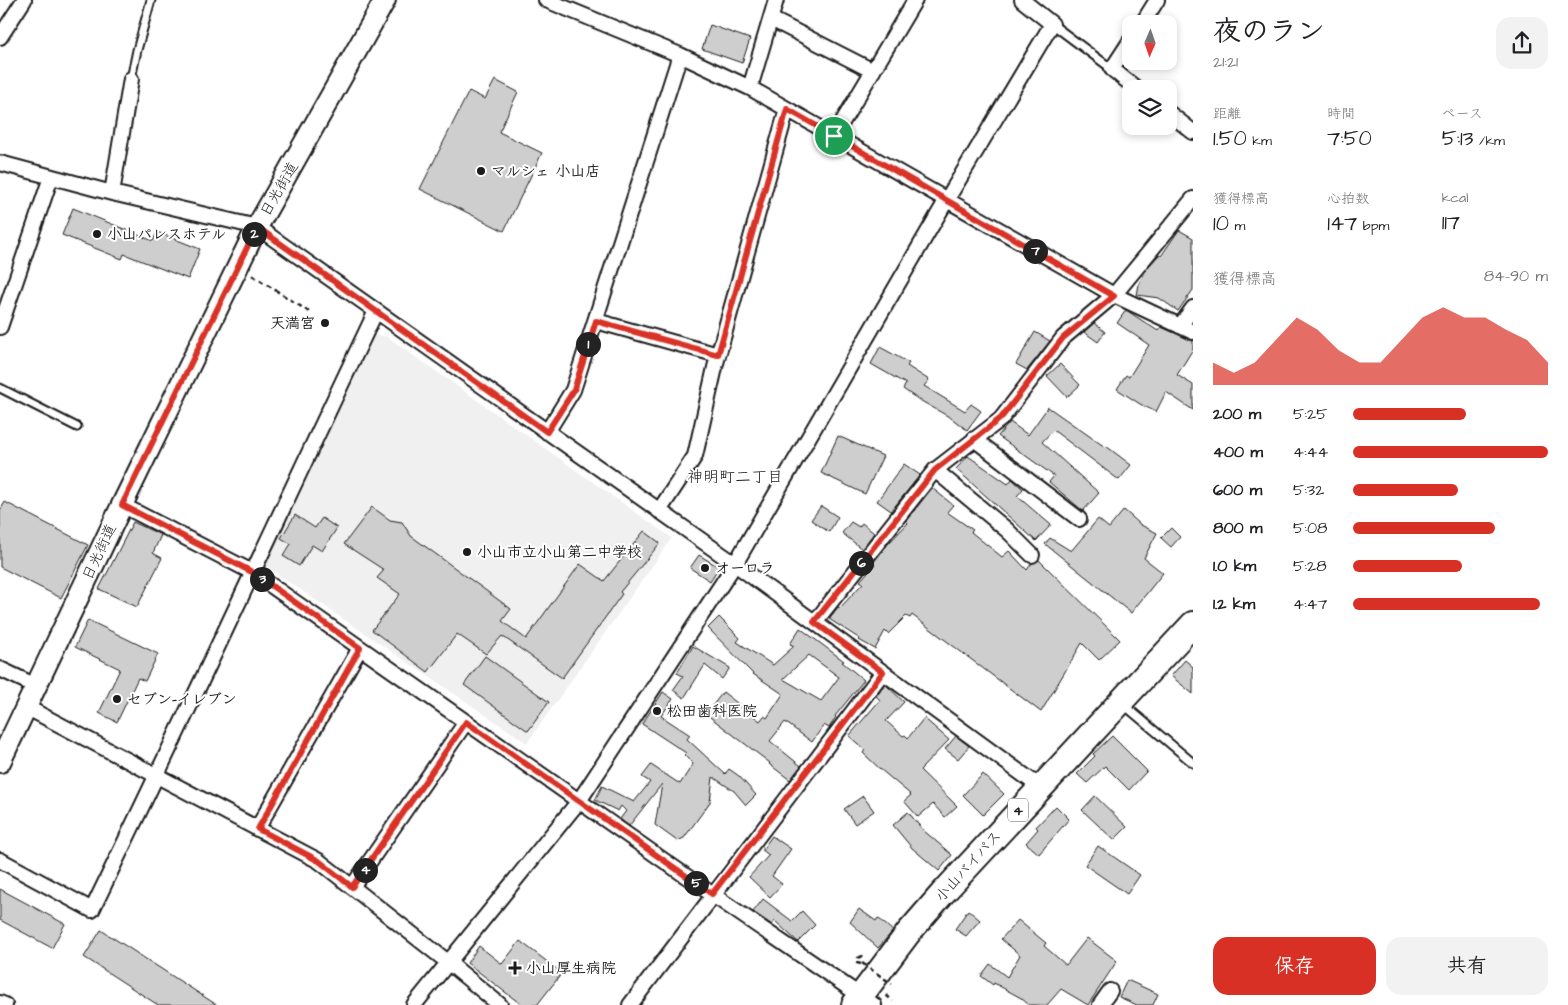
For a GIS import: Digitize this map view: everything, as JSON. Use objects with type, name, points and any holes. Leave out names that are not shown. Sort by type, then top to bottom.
[{"type":"highway","name":"小山バイパス","points":[[863,1002],[910,932],[936,900],[1193,624]]},
{"type":"main road","name":"日光街道","points":[[0,762],[257,227],[385,0]]},
{"type":"street","points":[[0,37],[24,0]]},
{"type":"street","points":[[546,0],[680,55],[750,88],[1114,296],[1187,329],[1193,308]]},
{"type":"street","points":[[750,88],[776,0]]},
{"type":"street","points":[[834,136],[915,0]]},
{"type":"street","points":[[414,1005],[579,801],[735,564],[946,201],[1052,24],[1022,0]]},
{"type":"street","points":[[1148,15],[1157,0]]},
{"type":"street","points":[[771,19],[873,71]]},
{"type":"street","points":[[1122,54],[1112,69],[1126,80]]},
{"type":"street","points":[[547,432],[574,390],[680,55]]},
{"type":"street","points":[[112,193],[131,79]]},
{"type":"street","points":[[659,511],[694,456],[718,355],[787,109]]},
{"type":"street","points":[[1177,119],[1193,132]]},
{"type":"street","points":[[0,164],[112,193],[257,227],[735,564],[1040,787]]},
{"type":"street","points":[[0,325],[51,176]]},
{"type":"street","points":[[814,622],[935,470],[1001,418],[1063,338],[1114,296],[1193,199]]},
{"type":"street","points":[[0,860],[92,910],[157,777],[376,311]]},
{"type":"street","points":[[596,321],[718,355]]},
{"type":"street","points":[[974,439],[1080,520]]},
{"type":"street","points":[[935,470],[1007,530],[1032,555]]},
{"type":"street","points":[[122,505],[252,572],[863,1002]]},
{"type":"street","points":[[258,829],[360,648]]},
{"type":"street","points":[[0,669],[36,686]]},
{"type":"street","points":[[630,1005],[712,894],[883,672]]},
{"type":"street","points":[[26,708],[319,861],[449,962],[500,1005]]},
{"type":"street","points":[[352,887],[466,722]]},
{"type":"street","points":[[1100,1005],[1110,991]]},
{"type":"street","points":[[0,1002],[5,1005]]},
{"type":"lane","points":[[131,79],[151,0]]},
{"type":"lane","points":[[1052,24],[1112,69]]},
{"type":"lane","points":[[0,388],[77,427]]},
{"type":"lane","points":[[1120,702],[1193,763]]},
{"type":"path","points":[[238,266],[311,313]]},
{"type":"path","points":[[862,964],[892,984]]},
{"type":"shaded area","name":"小山市立小山第二中学校","points":[[374,335],[386,336],[672,538],[527,743],[265,566]]},
{"type":"building","points":[[710,25],[750,39],[742,63],[702,49]]},
{"type":"building","name":"マルシェ 小山店","points":[[495,80],[518,92],[499,132],[542,153],[504,231],[420,189],[469,91],[485,99]]},
{"type":"building","points":[[73,208],[153,241],[157,232],[200,249],[188,279],[124,254],[122,259],[62,235]]},
{"type":"building","points":[[1179,230],[1193,238],[1193,290],[1178,311],[1159,298],[1137,295],[1139,284],[1147,268],[1159,255],[1161,256]]},
{"type":"building","points":[[1126,310],[1158,331],[1161,327],[1193,341],[1193,349],[1177,375],[1193,385],[1193,410],[1166,392],[1156,412],[1117,389],[1126,375],[1129,377],[1149,345],[1117,323]]},
{"type":"building","points":[[1094,323],[1105,332],[1098,342],[1084,332]]},
{"type":"building","points":[[1035,332],[1050,341],[1027,370],[1016,364]]},
{"type":"building","points":[[880,347],[909,363],[907,366],[929,380],[924,386],[965,411],[971,404],[981,411],[967,430],[903,389],[906,384],[871,364]]},
{"type":"building","points":[[1060,364],[1080,385],[1067,397],[1047,376]]},
{"type":"building","points":[[1048,407],[1131,465],[1119,480],[1053,430],[1042,442],[1099,493],[1083,511],[1049,482],[1054,476],[998,436],[1010,422],[1028,435]]},
{"type":"building","points":[[838,436],[883,456],[865,494],[821,473]]},
{"type":"building","points":[[968,456],[1008,484],[1012,479],[1023,489],[1017,496],[1051,525],[1036,541],[956,469]]},
{"type":"building","points":[[904,464],[920,475],[891,511],[877,501]]},
{"type":"building","points":[[932,488],[953,505],[947,512],[973,530],[971,532],[1002,557],[1009,551],[1027,570],[1031,564],[1039,560],[1120,640],[1099,660],[1082,643],[1041,712],[912,615],[910,618],[906,616],[888,634],[885,631],[875,649],[829,619],[838,607],[840,608],[863,583],[860,581],[875,564],[873,563],[908,523],[906,521]]},
{"type":"building","points":[[5,502],[88,545],[61,598],[0,567],[0,511]]},
{"type":"building","points":[[821,506],[838,517],[829,532],[811,520]]},
{"type":"building","points":[[372,507],[390,520],[402,522],[411,536],[511,609],[502,621],[526,639],[580,564],[604,581],[644,531],[660,543],[620,592],[622,594],[562,678],[502,636],[486,654],[457,634],[428,672],[372,630],[400,594],[377,578],[384,570],[344,544]]},
{"type":"building","points":[[1124,510],[1141,525],[1157,533],[1144,558],[1163,573],[1131,613],[1045,544],[1050,538],[1071,551],[1098,519],[1109,528]]},
{"type":"building","points":[[295,515],[315,528],[322,518],[337,528],[322,551],[312,545],[299,566],[283,556],[291,544],[281,538]]},
{"type":"building","points":[[133,522],[161,535],[153,553],[162,558],[137,607],[99,589]]},
{"type":"building","points":[[851,522],[859,527],[862,523],[874,533],[862,549],[842,533]]},
{"type":"building","points":[[1171,528],[1180,537],[1171,547],[1161,538]]},
{"type":"building","name":"オーロラ","points":[[699,555],[719,567],[710,581],[690,568]]},
{"type":"building","points":[[719,617],[740,638],[737,642],[773,665],[794,646],[790,644],[800,628],[844,661],[842,662],[864,680],[835,716],[829,728],[824,725],[812,742],[785,722],[770,741],[801,766],[790,780],[706,714],[723,692],[760,721],[764,716],[767,718],[783,694],[753,674],[708,628]],"holes":[[[809,655],[839,677],[821,701],[783,679]]]},
{"type":"building","points":[[88,620],[158,654],[145,681],[138,678],[117,722],[99,713],[120,669],[75,647]]},
{"type":"building","points":[[693,646],[730,668],[722,679],[705,665],[684,698],[673,690],[683,676],[677,673]]},
{"type":"building","points":[[485,656],[549,702],[528,731],[464,685]]},
{"type":"building","points":[[1185,660],[1193,667],[1193,694],[1171,676]]},
{"type":"building","points":[[885,684],[904,702],[886,721],[903,736],[905,735],[908,738],[924,718],[949,740],[920,770],[957,806],[945,817],[933,804],[918,817],[904,801],[911,795],[863,753],[865,750],[849,736],[880,700],[876,696]]},
{"type":"building","points":[[663,692],[673,699],[661,716],[690,735],[687,739],[725,774],[729,769],[739,776],[756,795],[746,805],[734,791],[713,777],[710,802],[684,838],[677,841],[655,825],[662,784],[629,826],[620,819],[626,811],[621,806],[618,811],[595,800],[602,786],[634,802],[650,782],[642,777],[651,765],[680,784],[693,764],[684,755],[686,753],[642,724]]},
{"type":"building","points":[[956,736],[969,746],[958,759],[945,749]]},
{"type":"building","points":[[1112,736],[1147,771],[1129,790],[1105,766],[1087,783],[1077,774],[1095,756],[1093,754]]},
{"type":"building","points":[[983,774],[1004,794],[983,815],[963,795]]},
{"type":"building","points":[[863,796],[874,811],[855,824],[844,809]]},
{"type":"building","points":[[1095,796],[1127,827],[1114,840],[1082,810]]},
{"type":"building","points":[[1056,806],[1069,819],[1039,854],[1026,843],[1038,829],[1036,827]]},
{"type":"building","points":[[908,812],[923,830],[952,855],[939,871],[912,848],[893,825]]},
{"type":"building","points":[[772,836],[791,849],[772,876],[782,884],[770,897],[749,877],[769,855],[762,850]]},
{"type":"building","points":[[1098,846],[1140,875],[1127,894],[1085,865]]},
{"type":"building","points":[[0,889],[65,924],[52,948],[0,920]]},
{"type":"building","points":[[763,899],[792,921],[802,911],[815,925],[798,942],[775,921],[772,925],[753,912]]},
{"type":"building","points":[[859,909],[876,921],[878,918],[893,931],[878,948],[850,922]]},
{"type":"building","points":[[968,910],[980,920],[966,936],[955,929]]},
{"type":"building","points":[[1018,920],[1046,943],[1044,946],[1066,965],[1087,938],[1117,961],[1088,1005],[1061,989],[1047,1005],[1029,1005],[1021,998],[994,983],[993,985],[981,976],[990,964],[1007,977],[1020,955],[1001,939]]},
{"type":"building","points":[[101,930],[217,1005],[158,1005],[84,957]]},
{"type":"building","name":"小山厚生病院","points":[[520,941],[562,973],[537,1005],[522,1005],[467,963],[479,946],[502,964]]},
{"type":"building","points":[[1127,980],[1158,994],[1153,1005],[1137,1005],[1119,997]]},
{"type":"place","name":"マルシェ 小山店","points":[[481,171]]},
{"type":"place","name":"小山パレスホテル","points":[[97,234]]},
{"type":"place","name":"天満宮","points":[[325,323]]},
{"type":"place","name":"小山市立小山第二中学校","points":[[467,552]]},
{"type":"place","name":"オーロラ","points":[[705,568]]},
{"type":"place","name":"セブン-イレブン","points":[[117,699]]},
{"type":"place","name":"松田歯科医院","points":[[657,711]]},
{"type":"place","name":"小山厚生病院","points":[[515,968]]},
{"type":"district","name":"神明町二丁目","points":[[735,476]]},
{"type":"route","points":[[787,109],[834,136],[1114,296],[1063,338],[1001,418],[935,470],[814,622],[883,672],[712,894],[466,722],[352,887],[319,861],[258,829],[360,648],[252,572],[122,505],[257,227],[547,432],[574,390],[596,321],[718,355],[787,109]]}]
